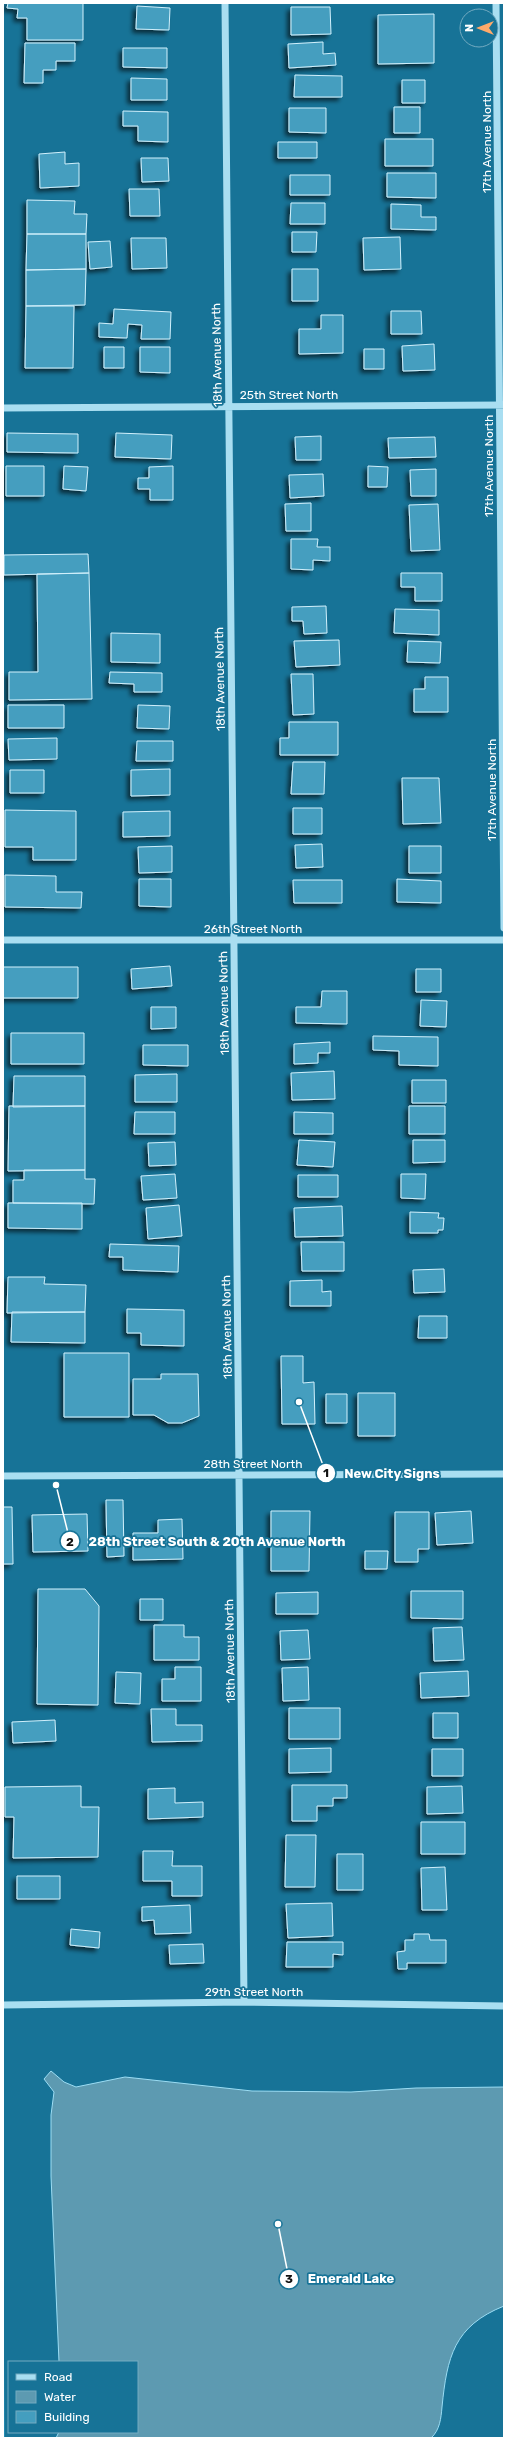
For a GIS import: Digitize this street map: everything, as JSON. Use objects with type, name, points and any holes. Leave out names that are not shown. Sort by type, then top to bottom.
[{"type":"street","name":"18th Avenue North","points":[[225,3],[244,2002]]},
{"type":"street","name":"17th Avenue North","points":[[496,3],[502,405],[504,928]]},
{"type":"street","name":"25th Street North","points":[[3,408],[502,405]]},
{"type":"street","name":"26th Street North","points":[[3,940],[504,940]]},
{"type":"street","name":"28th Street North","points":[[3,1476],[504,1474]]},
{"type":"street","name":"29th Street North","points":[[3,2005],[244,2002],[504,2006]]},
{"type":"shaded area","points":[[3,2279],[5,2438],[3,2438]]},
{"type":"water","points":[[51,2071],[64,2082],[76,2087],[125,2077],[252,2091],[351,2092],[416,2088],[504,2087],[504,2306],[487,2314],[474,2323],[456,2345],[447,2373],[440,2424],[434,2435],[431,2438],[56,2438],[58,2433],[138,2433],[138,2361],[59,2361],[51,2176],[51,2115],[54,2092],[44,2079]]},
{"type":"building","points":[[8,3],[83,3],[83,40],[27,40],[27,18],[17,18],[18,9],[7,8]]},
{"type":"building","points":[[137,6],[170,8],[169,30],[136,29]]},
{"type":"building","points":[[291,7],[330,7],[331,34],[291,35]]},
{"type":"building","points":[[434,14],[434,63],[378,64],[378,15]]},
{"type":"building","points":[[323,42],[323,54],[335,53],[336,65],[289,68],[288,44]]},
{"type":"building","points":[[25,43],[75,43],[75,61],[56,61],[56,70],[43,70],[43,83],[24,83]]},
{"type":"building","points":[[123,48],[167,48],[167,68],[123,67]]},
{"type":"building","points":[[295,75],[342,76],[342,97],[294,97]]},
{"type":"building","points":[[131,78],[167,79],[167,100],[131,100]]},
{"type":"building","points":[[402,80],[425,80],[425,103],[402,103]]},
{"type":"building","points":[[394,107],[420,107],[420,133],[394,133]]},
{"type":"building","points":[[289,108],[326,108],[326,133],[289,132]]},
{"type":"building","points":[[123,111],[168,112],[168,142],[138,141],[138,126],[123,126]]},
{"type":"building","points":[[385,139],[433,139],[433,166],[385,166]]},
{"type":"building","points":[[278,142],[317,142],[317,158],[278,158]]},
{"type":"building","points":[[65,152],[65,164],[79,163],[79,186],[40,188],[39,154]]},
{"type":"building","points":[[141,158],[168,158],[169,181],[142,182]]},
{"type":"building","points":[[387,173],[436,173],[436,198],[387,197]]},
{"type":"building","points":[[290,175],[330,175],[330,195],[290,195]]},
{"type":"building","points":[[129,189],[159,189],[160,216],[130,216]]},
{"type":"building","points":[[27,200],[75,201],[74,214],[87,214],[86,234],[27,234]]},
{"type":"building","points":[[291,203],[325,203],[325,224],[290,224]]},
{"type":"building","points":[[391,204],[421,205],[421,217],[436,217],[436,230],[391,229]]},
{"type":"building","points":[[292,232],[317,232],[316,252],[292,252]]},
{"type":"building","points":[[27,234],[86,234],[86,269],[26,270]]},
{"type":"building","points":[[400,237],[401,269],[364,270],[363,238]]},
{"type":"building","points":[[131,238],[166,238],[167,268],[132,269]]},
{"type":"building","points":[[110,241],[112,267],[90,269],[88,242]]},
{"type":"building","points":[[86,269],[85,305],[26,306],[26,270]]},
{"type":"building","points":[[292,269],[318,269],[318,301],[292,301]]},
{"type":"building","points":[[26,306],[74,306],[73,368],[25,368]]},
{"type":"building","points":[[114,309],[171,312],[170,339],[141,339],[142,325],[128,324],[127,338],[99,337],[99,323],[113,324]]},
{"type":"building","points":[[391,311],[421,311],[422,334],[391,334]]},
{"type":"building","points":[[321,315],[343,315],[343,353],[299,354],[299,329],[321,329]]},
{"type":"building","points":[[434,344],[435,370],[403,371],[402,346]]},
{"type":"building","points":[[104,347],[124,347],[124,368],[104,368]]},
{"type":"building","points":[[140,347],[170,347],[170,373],[140,372]]},
{"type":"building","points":[[364,349],[384,349],[384,369],[364,369]]},
{"type":"building","points":[[7,433],[78,434],[78,453],[7,452]]},
{"type":"building","points":[[116,433],[172,435],[171,459],[115,457]]},
{"type":"building","points":[[321,436],[321,460],[296,460],[295,437]]},
{"type":"building","points":[[435,437],[436,457],[389,458],[388,438]]},
{"type":"building","points":[[6,466],[44,466],[44,496],[6,496]]},
{"type":"building","points":[[64,466],[88,467],[86,491],[63,489]]},
{"type":"building","points":[[173,466],[173,500],[150,500],[150,489],[138,489],[138,478],[149,478],[149,467]]},
{"type":"building","points":[[368,466],[388,467],[387,487],[368,487]]},
{"type":"building","points":[[436,469],[436,496],[411,496],[410,470]]},
{"type":"building","points":[[323,474],[324,496],[290,498],[289,475]]},
{"type":"building","points":[[311,503],[311,531],[286,531],[285,504]]},
{"type":"building","points":[[438,504],[440,550],[411,551],[409,505]]},
{"type":"building","points":[[291,539],[318,539],[317,547],[330,547],[330,561],[313,560],[313,570],[291,569]]},
{"type":"building","points":[[88,554],[89,573],[4,575],[4,555]]},
{"type":"building","points":[[89,573],[92,699],[9,700],[9,672],[38,672],[37,574]]},
{"type":"building","points":[[401,573],[442,573],[442,601],[415,601],[415,587],[401,587]]},
{"type":"building","points":[[326,606],[327,633],[304,634],[303,621],[292,621],[292,607]]},
{"type":"building","points":[[395,609],[439,610],[439,635],[394,633]]},
{"type":"building","points":[[111,633],[160,634],[160,663],[111,662]]},
{"type":"building","points":[[339,640],[340,665],[296,667],[294,641]]},
{"type":"building","points":[[408,641],[441,642],[440,663],[407,662]]},
{"type":"building","points":[[110,672],[162,673],[162,692],[134,692],[134,684],[109,683]]},
{"type":"building","points":[[291,674],[313,674],[314,714],[293,715]]},
{"type":"building","points":[[425,677],[448,677],[448,712],[414,712],[414,689],[425,689]]},
{"type":"building","points":[[8,705],[64,705],[64,728],[8,728]]},
{"type":"building","points":[[138,705],[170,706],[169,729],[137,728]]},
{"type":"building","points":[[289,722],[338,722],[338,755],[280,755],[280,738],[289,738]]},
{"type":"building","points":[[57,738],[57,759],[9,760],[8,739]]},
{"type":"building","points":[[137,741],[173,741],[173,761],[136,761]]},
{"type":"building","points":[[293,762],[325,762],[324,794],[291,794]]},
{"type":"building","points":[[170,769],[170,795],[131,796],[131,770]]},
{"type":"building","points":[[10,770],[44,770],[44,793],[10,793]]},
{"type":"building","points":[[402,778],[439,778],[441,823],[403,824]]},
{"type":"building","points":[[293,808],[322,808],[322,834],[293,834]]},
{"type":"building","points":[[5,810],[76,811],[76,860],[33,860],[33,847],[5,847]]},
{"type":"building","points":[[170,811],[170,836],[123,837],[123,812]]},
{"type":"building","points":[[322,844],[323,867],[296,868],[295,845]]},
{"type":"building","points":[[172,846],[172,872],[139,873],[138,847]]},
{"type":"building","points":[[409,846],[441,846],[441,873],[409,873]]},
{"type":"building","points":[[5,875],[56,876],[56,892],[82,892],[81,908],[5,907]]},
{"type":"building","points":[[139,879],[171,879],[171,907],[139,906]]},
{"type":"building","points":[[397,879],[441,881],[441,903],[397,902]]},
{"type":"building","points":[[293,880],[342,880],[342,903],[294,903]]},
{"type":"building","points":[[170,966],[172,986],[132,989],[131,969]]},
{"type":"building","points":[[3,967],[78,967],[78,998],[3,998]]},
{"type":"building","points":[[416,969],[441,969],[441,992],[416,992]]},
{"type":"building","points":[[322,991],[347,991],[347,1024],[296,1023],[296,1007],[321,1007]]},
{"type":"building","points":[[421,1000],[447,1001],[446,1027],[420,1026]]},
{"type":"building","points":[[151,1007],[176,1007],[176,1028],[151,1029]]},
{"type":"building","points":[[11,1033],[84,1033],[84,1064],[11,1064]]},
{"type":"building","points":[[373,1036],[438,1037],[438,1066],[399,1065],[399,1051],[373,1050]]},
{"type":"building","points":[[330,1042],[330,1053],[318,1053],[318,1063],[294,1064],[294,1044]]},
{"type":"building","points":[[143,1045],[188,1045],[188,1066],[143,1065]]},
{"type":"building","points":[[334,1071],[335,1099],[292,1100],[291,1073]]},
{"type":"building","points":[[177,1074],[177,1102],[135,1102],[135,1075]]},
{"type":"building","points":[[14,1076],[85,1076],[85,1106],[13,1107]]},
{"type":"building","points":[[412,1080],[446,1080],[446,1103],[412,1103]]},
{"type":"building","points":[[9,1106],[85,1106],[85,1170],[8,1171]]},
{"type":"building","points":[[409,1106],[445,1106],[445,1134],[409,1134]]},
{"type":"building","points":[[135,1112],[175,1112],[175,1134],[134,1134]]},
{"type":"building","points":[[294,1112],[333,1113],[333,1134],[294,1134]]},
{"type":"building","points":[[299,1140],[335,1142],[333,1167],[297,1165]]},
{"type":"building","points":[[413,1140],[445,1140],[445,1162],[413,1163]]},
{"type":"building","points":[[175,1142],[176,1165],[149,1166],[148,1143]]},
{"type":"building","points":[[24,1170],[85,1170],[85,1179],[95,1179],[94,1204],[13,1203],[13,1180],[24,1180]]},
{"type":"building","points":[[175,1174],[177,1198],[143,1200],[141,1176]]},
{"type":"building","points":[[401,1174],[426,1174],[425,1199],[401,1198]]},
{"type":"building","points":[[298,1175],[338,1175],[338,1197],[298,1197]]},
{"type":"building","points":[[8,1203],[82,1203],[82,1229],[8,1228]]},
{"type":"building","points":[[179,1205],[182,1236],[148,1239],[146,1208]]},
{"type":"building","points":[[342,1206],[343,1236],[295,1237],[294,1208]]},
{"type":"building","points":[[410,1212],[439,1213],[438,1218],[444,1218],[443,1230],[438,1230],[438,1233],[410,1233]]},
{"type":"building","points":[[301,1242],[344,1242],[344,1271],[302,1271]]},
{"type":"building","points":[[110,1244],[179,1246],[178,1272],[123,1270],[123,1257],[109,1257]]},
{"type":"building","points":[[444,1269],[445,1292],[414,1293],[413,1270]]},
{"type":"building","points":[[8,1277],[45,1277],[44,1284],[86,1285],[85,1312],[7,1313]]},
{"type":"building","points":[[322,1280],[322,1292],[331,1291],[331,1306],[290,1306],[290,1281]]},
{"type":"building","points":[[127,1309],[184,1310],[184,1346],[141,1345],[141,1333],[127,1333]]},
{"type":"building","points":[[12,1312],[85,1312],[85,1343],[11,1342]]},
{"type":"building","points":[[419,1316],[447,1316],[447,1338],[418,1338]]},
{"type":"building","points":[[64,1353],[129,1353],[129,1417],[64,1417]]},
{"type":"building","points":[[281,1356],[303,1356],[303,1383],[314,1382],[315,1424],[282,1424]]},
{"type":"building","points":[[161,1374],[198,1374],[199,1416],[182,1423],[168,1423],[154,1415],[133,1415],[133,1379],[161,1379]]},
{"type":"building","points":[[358,1393],[395,1393],[395,1436],[358,1436]]},
{"type":"building","points":[[326,1394],[347,1394],[347,1423],[326,1423]]},
{"type":"building","points":[[106,1500],[123,1500],[124,1556],[107,1557]]},
{"type":"building","points":[[3,1507],[12,1507],[13,1564],[3,1564]]},
{"type":"building","points":[[271,1511],[310,1511],[309,1571],[271,1571]]},
{"type":"building","points":[[471,1511],[473,1543],[437,1545],[435,1513]]},
{"type":"building","points":[[395,1512],[429,1512],[429,1549],[418,1549],[418,1562],[395,1562]]},
{"type":"building","points":[[87,1514],[88,1551],[33,1552],[32,1515]]},
{"type":"building","points":[[182,1519],[183,1559],[133,1560],[133,1533],[158,1533],[158,1520]]},
{"type":"building","points":[[365,1551],[388,1551],[387,1569],[365,1569]]},
{"type":"building","points":[[38,1589],[85,1589],[99,1606],[98,1705],[37,1704]]},
{"type":"building","points":[[411,1591],[463,1591],[463,1619],[411,1618]]},
{"type":"building","points":[[318,1592],[318,1614],[276,1614],[276,1593]]},
{"type":"building","points":[[140,1599],[163,1599],[163,1620],[140,1620]]},
{"type":"building","points":[[154,1625],[184,1625],[184,1637],[199,1637],[199,1660],[154,1660]]},
{"type":"building","points":[[462,1627],[464,1660],[434,1661],[433,1628]]},
{"type":"building","points":[[308,1630],[310,1659],[281,1660],[280,1631]]},
{"type":"building","points":[[175,1667],[201,1667],[201,1701],[162,1701],[162,1679],[175,1679]]},
{"type":"building","points":[[308,1667],[309,1700],[283,1701],[282,1668]]},
{"type":"building","points":[[468,1671],[469,1696],[421,1698],[420,1673]]},
{"type":"building","points":[[116,1672],[141,1673],[140,1704],[115,1703]]},
{"type":"building","points":[[289,1708],[340,1708],[340,1739],[289,1739]]},
{"type":"building","points":[[151,1709],[176,1709],[176,1725],[202,1725],[202,1741],[152,1742]]},
{"type":"building","points":[[433,1713],[458,1713],[458,1738],[433,1738]]},
{"type":"building","points":[[55,1720],[56,1741],[13,1743],[12,1722]]},
{"type":"building","points":[[331,1748],[331,1772],[289,1773],[289,1749]]},
{"type":"building","points":[[432,1749],[463,1749],[463,1776],[432,1776]]},
{"type":"building","points":[[292,1785],[347,1785],[347,1798],[333,1798],[333,1806],[317,1806],[317,1821],[292,1821]]},
{"type":"building","points":[[81,1786],[81,1807],[99,1807],[98,1857],[13,1858],[14,1817],[5,1817],[5,1787]]},
{"type":"building","points":[[462,1786],[463,1813],[427,1814],[427,1787]]},
{"type":"building","points":[[175,1788],[175,1803],[203,1802],[203,1817],[148,1819],[148,1789]]},
{"type":"building","points":[[421,1822],[465,1822],[465,1854],[421,1854]]},
{"type":"building","points":[[286,1835],[316,1835],[315,1887],[285,1887]]},
{"type":"building","points":[[143,1851],[173,1851],[172,1866],[202,1866],[202,1896],[172,1896],[172,1881],[143,1881]]},
{"type":"building","points":[[337,1854],[363,1854],[363,1890],[337,1890]]},
{"type":"building","points":[[445,1867],[447,1910],[422,1910],[421,1868]]},
{"type":"building","points":[[17,1876],[60,1876],[60,1899],[17,1899]]},
{"type":"building","points":[[332,1903],[333,1936],[288,1938],[286,1904]]},
{"type":"building","points":[[190,1905],[191,1933],[155,1934],[154,1920],[142,1921],[142,1907]]},
{"type":"building","points":[[71,1929],[100,1932],[99,1948],[70,1945]]},
{"type":"building","points":[[414,1934],[429,1934],[430,1940],[446,1940],[446,1963],[407,1963],[407,1969],[398,1969],[397,1952],[405,1951],[405,1940],[414,1940]]},
{"type":"building","points":[[287,1942],[343,1942],[343,1955],[333,1954],[333,1967],[286,1967]]},
{"type":"building","points":[[203,1944],[204,1963],[170,1964],[169,1945]]},
{"type":"place","name":"New City Signs","points":[[299,1402]]},
{"type":"place","name":"28th Street South & 20th Avenue North","points":[[56,1485]]},
{"type":"place","name":"Emerald Lake","points":[[278,2224]]}]
